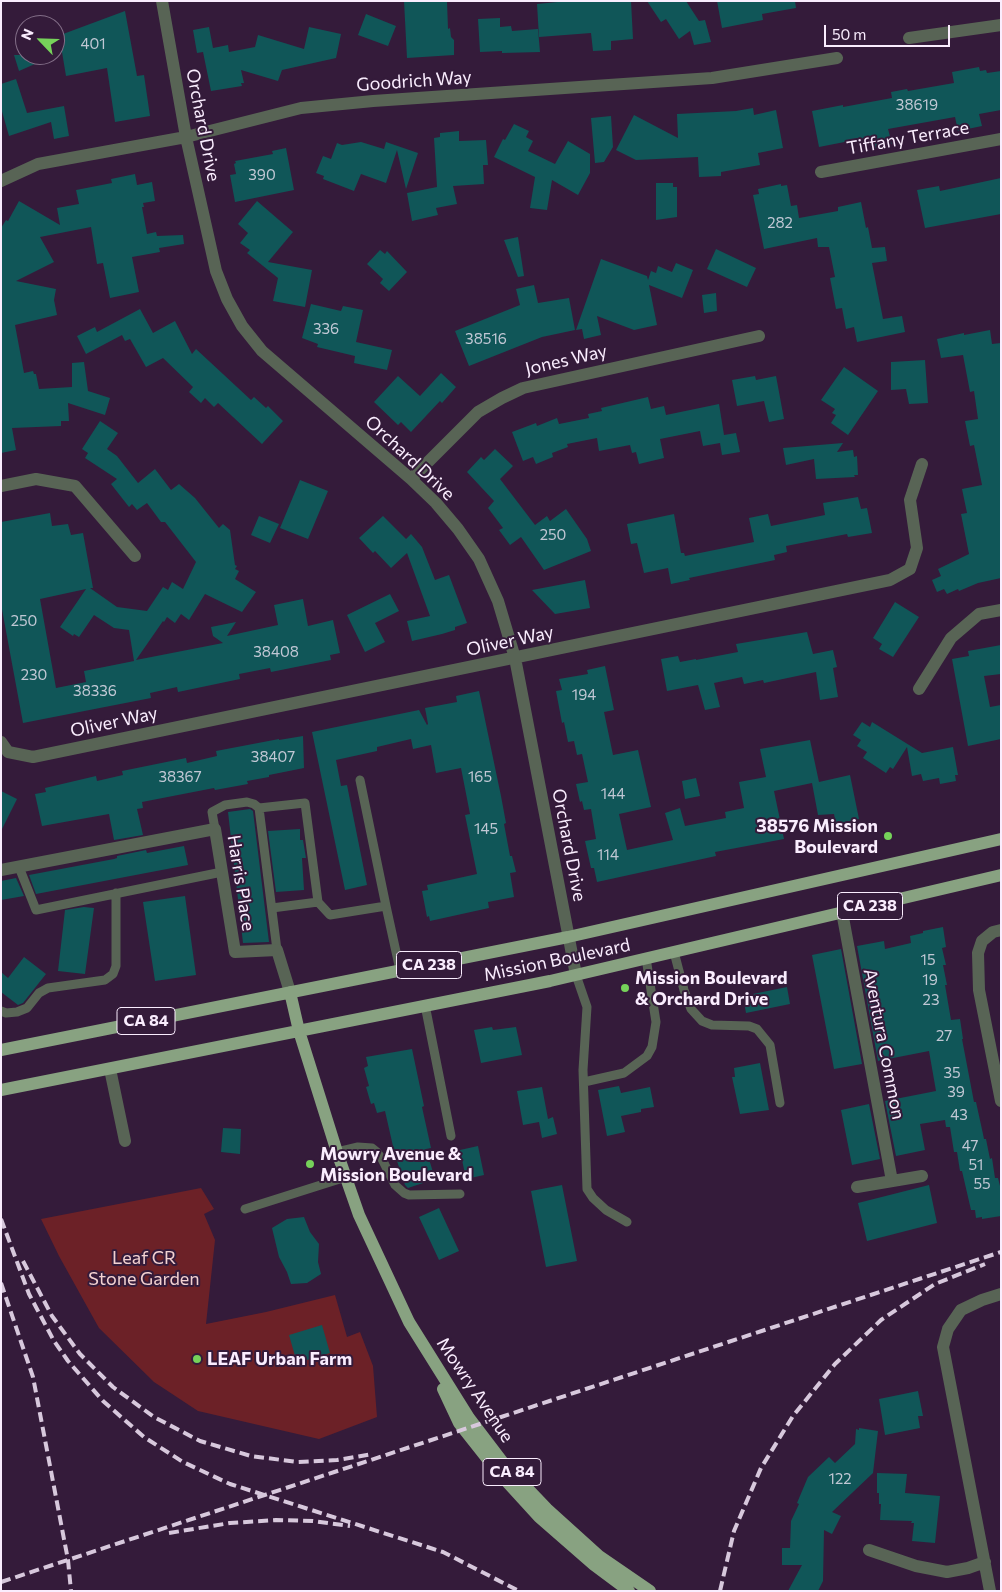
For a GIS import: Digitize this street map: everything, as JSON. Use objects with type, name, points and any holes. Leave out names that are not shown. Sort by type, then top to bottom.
[{"type":"main road","name":"Mission Boulevard","points":[[1,1050],[568,937],[1001,839]]},
{"type":"main road","name":"Mission Boulevard","points":[[1,1090],[576,975],[1001,875]]},
{"type":"main road","name":"Mowry Avenue","points":[[290,992],[299,1031],[359,1215],[459,1423],[497,1471],[539,1517],[566,1542],[629,1591]]},
{"type":"main road","name":"Mowry Avenue","points":[[409,1322],[469,1418],[504,1464],[547,1510],[599,1556],[650,1591]]},
{"type":"street","name":"Orchard Drive","points":[[162,1],[186,136],[216,271],[227,299],[242,326],[262,351],[411,479],[436,503],[479,558],[498,601],[515,658],[576,975]]},
{"type":"street","points":[[909,38],[1001,25]]},
{"type":"street","name":"Goodrich Way","points":[[1,181],[38,164],[186,136],[301,108],[383,100],[712,78],[837,58]]},
{"type":"street","name":"Tiffany Terrace","points":[[821,172],[1001,139]]},
{"type":"street","name":"Jones Way","points":[[411,479],[478,412],[523,388],[759,336]]},
{"type":"street","name":"Oliver Way","points":[[5,747],[33,757],[890,580],[910,569],[917,548],[910,500],[922,464]]},
{"type":"street","points":[[1,486],[36,479],[75,486],[135,556]]},
{"type":"street","points":[[919,689],[950,638],[979,614],[1001,610]]},
{"type":"street","name":"Harris Place","points":[[1,870],[215,830],[235,952],[277,950]]},
{"type":"street","name":"Aventura Common","points":[[842,912],[892,1181]]},
{"type":"street","points":[[1001,930],[993,932],[982,941],[978,953],[979,990],[1001,1101]]},
{"type":"street","points":[[277,950],[290,992]]},
{"type":"street","points":[[110,1069],[125,1141]]},
{"type":"street","points":[[857,1188],[922,1176]]},
{"type":"street","points":[[990,1591],[943,1347],[948,1329],[961,1310],[1001,1294]]},
{"type":"street","points":[[869,1550],[916,1566],[947,1572],[968,1568],[984,1562]]},
{"type":"lane","points":[[360,780],[400,970]]},
{"type":"lane","points":[[215,830],[212,812],[224,805],[247,802],[260,808],[305,803],[318,902],[330,915],[386,906]]},
{"type":"lane","points":[[260,808],[277,950]]},
{"type":"lane","points":[[19,867],[36,910],[222,872]]},
{"type":"lane","points":[[1,1011],[6,1013],[17,1012],[27,1008],[39,993],[48,988],[105,980],[113,974],[116,966],[116,893]]},
{"type":"lane","points":[[272,908],[318,902]]},
{"type":"lane","points":[[674,952],[691,1009],[702,1021],[712,1025],[749,1026],[757,1029],[770,1045],[780,1103]]},
{"type":"lane","points":[[584,1082],[624,1073],[647,1056],[652,1047],[656,1022],[646,958]]},
{"type":"lane","points":[[576,975],[586,1007],[584,1082],[587,1189],[593,1198],[606,1210],[627,1222]]},
{"type":"lane","points":[[425,1005],[451,1136]]},
{"type":"lane","points":[[337,1152],[358,1147],[372,1148],[382,1158],[395,1185],[409,1195],[460,1194]]},
{"type":"lane","points":[[245,1209],[346,1177]]},
{"type":"green space","name":"Leaf CR Stone Garden","points":[[201,1188],[214,1209],[204,1214],[215,1240],[206,1324],[335,1295],[347,1337],[360,1332],[373,1366],[377,1417],[319,1439],[198,1411],[154,1382],[99,1328],[41,1219]]},
{"type":"building","points":[[404,1],[447,1],[448,29],[450,28],[451,37],[454,40],[454,55],[407,58]]},
{"type":"building","points":[[568,1],[631,1],[633,39],[611,41],[611,50],[593,51],[591,33],[539,37],[537,4]]},
{"type":"building","points":[[647,1],[686,1],[699,21],[705,20],[711,42],[694,45],[690,31],[679,39],[666,19],[661,22]]},
{"type":"building","points":[[717,1],[795,1],[796,8],[762,14],[763,20],[722,28]]},
{"type":"building","points":[[125,11],[137,76],[144,75],[150,116],[115,122],[107,68],[66,76],[64,65],[65,33]]},
{"type":"building","points":[[366,14],[396,26],[388,46],[358,35]]},
{"type":"building","points":[[500,18],[500,27],[511,26],[512,31],[538,29],[540,52],[480,52],[478,19]]},
{"type":"building","points":[[209,27],[213,48],[228,45],[229,52],[255,47],[258,35],[304,49],[309,27],[341,34],[336,58],[282,70],[278,81],[241,70],[244,83],[241,83],[242,86],[211,91],[203,52],[197,53],[193,30]]},
{"type":"building","points":[[17,65],[33,65],[19,71]]},
{"type":"building","points":[[979,67],[980,71],[986,70],[987,73],[1001,71],[1001,110],[979,114],[982,126],[958,131],[955,117],[888,129],[892,144],[872,149],[870,137],[819,147],[812,111],[892,98],[891,92],[954,83],[952,72]]},
{"type":"building","points":[[16,79],[27,113],[64,106],[69,136],[54,139],[51,122],[9,136],[1,108],[1,84]]},
{"type":"building","points":[[753,108],[754,115],[776,110],[783,148],[758,153],[760,165],[721,172],[721,176],[699,177],[698,157],[636,160],[616,150],[634,115],[678,138],[677,114],[736,111]]},
{"type":"building","points":[[611,116],[613,147],[604,162],[595,163],[591,118]]},
{"type":"building","points":[[514,124],[529,131],[526,137],[533,141],[528,151],[555,164],[568,141],[590,154],[590,173],[578,195],[552,180],[547,210],[530,208],[535,177],[494,157],[503,139],[505,140]]},
{"type":"building","points":[[459,131],[459,141],[486,140],[488,165],[483,165],[484,184],[453,186],[457,204],[436,208],[438,215],[412,221],[407,193],[437,187],[434,138],[440,137],[440,133]]},
{"type":"building","points":[[361,142],[384,149],[386,142],[418,153],[406,189],[397,150],[386,183],[361,174],[354,191],[323,179],[324,176],[316,173],[323,156],[331,159],[337,143],[342,145]]},
{"type":"building","points":[[286,148],[294,190],[235,202],[230,175],[236,174],[235,161],[273,154],[272,151]]},
{"type":"building","points":[[135,174],[137,185],[152,182],[155,201],[143,203],[144,207],[142,207],[147,234],[156,232],[157,236],[183,235],[184,244],[159,248],[160,252],[132,257],[139,292],[110,298],[103,263],[97,264],[91,227],[40,237],[54,262],[16,281],[56,289],[54,300],[57,315],[15,325],[24,373],[33,371],[36,374],[39,389],[72,387],[72,363],[84,362],[88,391],[110,398],[105,415],[68,403],[69,421],[61,421],[61,426],[12,428],[16,450],[1,453],[1,228],[6,220],[8,221],[19,201],[60,225],[57,208],[79,204],[76,190],[112,183],[111,179]]},
{"type":"building","points":[[1001,178],[1001,214],[925,228],[917,190],[939,186],[940,191]]},
{"type":"building","points":[[656,183],[673,183],[673,187],[677,187],[677,217],[656,220]]},
{"type":"building","points":[[781,184],[781,186],[787,185],[791,206],[797,205],[799,218],[838,211],[838,207],[861,202],[872,248],[885,247],[887,261],[872,263],[883,319],[902,316],[905,332],[857,342],[854,327],[846,329],[842,308],[836,309],[830,278],[835,277],[829,247],[818,247],[817,238],[764,249],[753,195],[759,194],[758,189]]},
{"type":"building","points":[[257,201],[293,232],[268,262],[312,270],[305,307],[273,301],[278,278],[247,253],[250,250],[240,243],[248,233],[238,224]]},
{"type":"building","points":[[518,237],[524,276],[518,277],[504,240]]},
{"type":"building","points":[[716,249],[756,268],[747,287],[707,269]]},
{"type":"building","points":[[380,250],[385,254],[387,251],[407,272],[389,291],[380,283],[383,279],[367,264]]},
{"type":"building","points":[[601,259],[647,276],[648,280],[651,271],[656,273],[658,266],[672,272],[676,263],[693,270],[682,298],[649,285],[657,325],[634,330],[597,316],[601,335],[584,339],[582,329],[576,330]]},
{"type":"building","points":[[534,285],[538,303],[569,298],[575,330],[542,337],[469,366],[455,331],[520,305],[516,289]]},
{"type":"building","points":[[716,293],[717,311],[704,313],[702,295]]},
{"type":"building","points":[[311,304],[341,311],[343,306],[363,310],[356,342],[392,350],[387,370],[354,363],[355,356],[317,347],[318,344],[302,338]]},
{"type":"building","points":[[140,309],[153,333],[175,321],[192,354],[196,349],[251,400],[254,397],[266,408],[268,406],[283,421],[262,444],[218,403],[214,407],[205,398],[201,403],[189,392],[193,387],[163,358],[146,367],[130,339],[125,341],[122,335],[86,354],[77,336],[95,327],[97,332]]},
{"type":"building","points":[[990,330],[992,344],[1001,343],[1001,578],[978,583],[947,594],[944,589],[937,592],[932,580],[941,576],[938,569],[969,554],[961,514],[967,513],[962,489],[982,485],[974,445],[970,446],[965,421],[978,419],[974,391],[970,392],[963,355],[941,358],[937,339]]},
{"type":"building","points":[[925,360],[928,403],[909,404],[906,389],[891,390],[891,362]]},
{"type":"building","points":[[844,367],[878,391],[848,435],[831,423],[836,415],[832,413],[835,409],[821,400]]},
{"type":"building","points":[[441,373],[456,387],[411,432],[401,422],[398,425],[374,402],[398,376],[420,396]]},
{"type":"building","points":[[755,376],[756,380],[776,376],[784,419],[769,422],[764,401],[737,406],[732,380]]},
{"type":"building","points":[[648,397],[651,409],[664,406],[666,415],[719,404],[724,435],[736,433],[740,452],[722,455],[720,443],[703,446],[700,431],[660,439],[664,458],[639,464],[636,452],[632,453],[630,445],[599,451],[597,438],[567,444],[568,447],[552,453],[553,457],[536,464],[533,457],[523,461],[512,432],[536,423],[537,426],[557,418],[559,424],[589,418],[588,414],[602,411],[601,408]]},
{"type":"building","points":[[100,421],[118,433],[107,449],[117,456],[138,483],[155,469],[171,490],[179,484],[195,498],[219,528],[223,524],[230,530],[235,565],[237,566],[235,569],[239,571],[235,579],[256,592],[242,612],[205,594],[189,620],[181,614],[175,623],[167,617],[136,660],[223,643],[213,636],[211,627],[236,622],[227,636],[278,625],[274,605],[303,599],[308,626],[333,620],[340,653],[330,655],[331,660],[271,672],[270,668],[239,674],[240,679],[178,692],[177,687],[150,693],[151,698],[23,723],[1,604],[1,522],[50,513],[52,526],[68,524],[71,535],[83,533],[93,588],[90,588],[117,607],[147,611],[163,587],[168,590],[172,582],[183,589],[196,562],[165,522],[161,522],[147,503],[137,510],[132,504],[129,507],[111,484],[117,479],[85,458],[88,453],[82,449]],"holes":[[[86,589],[60,627],[73,636],[74,634],[79,637],[94,615],[114,628],[129,630],[134,661],[84,671],[86,682],[56,688],[40,599]]]},
{"type":"building","points":[[843,443],[837,452],[853,450],[854,457],[857,456],[858,475],[854,475],[855,477],[816,479],[814,459],[786,465],[783,448]]},
{"type":"building","points":[[495,449],[513,466],[500,479],[535,525],[547,516],[550,521],[566,509],[587,539],[591,551],[544,570],[521,537],[510,545],[499,530],[503,528],[488,508],[494,501],[467,472],[481,457],[484,460]]},
{"type":"building","points":[[300,480],[328,491],[308,539],[280,528]]},
{"type":"building","points":[[858,497],[861,509],[867,508],[872,533],[848,537],[847,534],[786,546],[787,552],[774,555],[775,560],[689,578],[690,580],[671,584],[668,568],[644,573],[637,543],[631,544],[627,524],[674,514],[681,553],[684,553],[685,556],[754,542],[749,518],[768,514],[771,526],[825,515],[823,503]]},
{"type":"building","points":[[259,516],[279,524],[270,543],[251,535]]},
{"type":"building","points":[[383,516],[406,539],[411,534],[422,547],[435,580],[449,575],[467,623],[455,627],[455,630],[412,641],[407,621],[430,616],[407,553],[391,568],[359,538]]},
{"type":"building","points":[[585,580],[590,608],[555,614],[532,590]]},
{"type":"building","points":[[390,594],[399,611],[375,623],[385,642],[365,652],[347,615]]},
{"type":"building","points":[[895,602],[919,617],[893,657],[879,649],[882,644],[873,638]]},
{"type":"building","points":[[807,632],[813,654],[833,650],[837,667],[833,668],[838,697],[820,700],[816,672],[764,683],[763,680],[744,684],[742,677],[714,683],[720,707],[705,710],[698,685],[667,691],[661,659],[678,656],[680,662],[696,660],[738,652],[736,644]]},
{"type":"building","points":[[1001,645],[1001,674],[984,676],[990,707],[1001,705],[1001,739],[968,746],[952,659],[969,656],[968,651]]},
{"type":"building","points":[[605,666],[614,710],[604,712],[613,755],[638,750],[651,807],[619,814],[627,850],[673,840],[665,813],[680,808],[685,826],[726,818],[725,812],[744,808],[739,782],[766,777],[760,749],[810,740],[819,782],[850,775],[859,819],[836,824],[834,814],[818,815],[812,783],[774,791],[784,839],[715,852],[716,856],[597,882],[594,868],[591,868],[585,841],[596,839],[591,809],[584,810],[576,784],[588,782],[582,754],[577,755],[574,741],[568,742],[556,691],[562,690],[559,679],[588,674],[587,670]]},
{"type":"building","points":[[479,691],[501,796],[510,856],[512,856],[516,872],[510,873],[514,897],[488,902],[489,908],[430,921],[429,916],[427,917],[422,891],[428,890],[427,885],[477,874],[465,815],[470,814],[461,768],[436,773],[431,745],[413,749],[411,739],[377,747],[377,751],[336,760],[341,786],[347,785],[367,885],[345,890],[312,732],[419,710],[427,725],[425,708],[457,702],[456,696]]},
{"type":"building","points":[[862,722],[870,727],[872,722],[922,753],[953,747],[958,775],[955,775],[956,781],[940,784],[939,778],[923,781],[921,774],[912,776],[907,747],[893,769],[890,767],[886,773],[863,758],[867,752],[857,746],[861,740],[853,735]]},
{"type":"building","points":[[303,736],[304,768],[247,781],[248,784],[215,790],[214,788],[142,802],[143,808],[137,809],[143,835],[114,840],[109,814],[42,826],[35,794],[46,792],[45,788],[96,776],[97,781],[123,775],[122,771],[186,758],[187,763],[217,756],[216,751]]},
{"type":"building","points":[[696,778],[700,796],[685,799],[682,781]]},
{"type":"building","points":[[1,791],[17,799],[1,831]]},
{"type":"building","points":[[250,809],[253,811],[269,942],[243,943],[228,812]]},
{"type":"building","points":[[300,829],[300,840],[303,840],[306,858],[302,858],[304,890],[276,892],[268,831]]},
{"type":"building","points":[[184,846],[188,865],[36,894],[29,875],[114,859],[117,856],[146,850],[147,853]]},
{"type":"building","points":[[16,878],[24,896],[1,900],[1,881]]},
{"type":"building","points":[[185,896],[196,975],[155,981],[143,902]]},
{"type":"building","points":[[84,907],[94,908],[85,974],[58,971],[65,910]]},
{"type":"building","points":[[943,927],[946,947],[942,948],[946,965],[943,965],[951,1020],[960,1019],[974,1102],[976,1102],[990,1159],[992,1158],[995,1178],[998,1178],[1001,1190],[1001,1216],[976,1218],[975,1210],[971,1210],[962,1171],[960,1171],[957,1152],[954,1152],[950,1127],[946,1127],[945,1120],[920,1124],[925,1150],[896,1156],[885,1101],[936,1091],[929,1051],[878,1061],[857,946],[884,941],[885,949],[911,943],[910,936]]},
{"type":"building","points":[[841,949],[862,1064],[834,1069],[812,955]]},
{"type":"building","points":[[24,957],[46,974],[23,1003],[18,1005],[1,992],[1,972],[8,978]]},
{"type":"building","points":[[787,987],[790,1004],[746,1013],[743,996]]},
{"type":"building","points":[[492,1027],[493,1030],[516,1027],[522,1055],[481,1063],[474,1030]]},
{"type":"building","points":[[412,1049],[431,1148],[426,1149],[435,1179],[408,1188],[405,1185],[395,1155],[385,1111],[377,1113],[374,1103],[371,1104],[366,1087],[369,1086],[364,1068],[368,1066],[366,1057]]},
{"type":"building","points":[[760,1063],[769,1110],[740,1114],[732,1077],[735,1077],[734,1068]]},
{"type":"building","points":[[619,1086],[621,1093],[650,1087],[654,1107],[621,1116],[625,1132],[607,1136],[598,1090]]},
{"type":"building","points":[[542,1087],[548,1119],[553,1117],[557,1134],[542,1138],[539,1122],[523,1125],[517,1091]]},
{"type":"building","points":[[869,1104],[880,1159],[852,1165],[841,1110]]},
{"type":"building","points":[[223,1128],[241,1129],[240,1154],[221,1152]]},
{"type":"building","points":[[478,1146],[484,1175],[466,1179],[460,1150]]},
{"type":"building","points":[[562,1185],[577,1261],[546,1267],[531,1191]]},
{"type":"building","points":[[929,1185],[937,1223],[867,1241],[858,1203]]},
{"type":"building","points":[[439,1208],[459,1251],[439,1260],[419,1217]]},
{"type":"building","points":[[304,1217],[310,1232],[319,1244],[318,1262],[321,1274],[307,1283],[291,1284],[279,1257],[272,1228],[287,1219]]},
{"type":"building","points":[[322,1325],[330,1353],[297,1363],[289,1335]]},
{"type":"building","points":[[918,1391],[923,1416],[918,1416],[920,1428],[885,1435],[879,1399]]},
{"type":"building","points":[[859,1428],[878,1431],[873,1473],[832,1512],[841,1516],[832,1534],[824,1530],[823,1581],[818,1591],[788,1591],[802,1565],[782,1565],[782,1548],[790,1548],[791,1521],[808,1477],[829,1457],[835,1463],[855,1444],[856,1429],[859,1430]]},
{"type":"building","points":[[877,1473],[907,1474],[905,1493],[940,1496],[935,1543],[912,1541],[914,1523],[911,1523],[912,1521],[880,1520],[881,1504],[879,1504],[879,1493],[877,1493]]},
{"type":"railway","points":[[1,1219],[29,1294],[54,1341],[68,1361],[103,1401],[144,1437],[183,1462],[230,1484],[443,1552],[519,1591]]},
{"type":"railway","points":[[1,1582],[1001,1252]]},
{"type":"railway","points":[[23,1261],[52,1316],[80,1354],[113,1387],[154,1417],[200,1441],[251,1456],[297,1462],[337,1460],[373,1454]]},
{"type":"railway","points":[[720,1591],[734,1531],[761,1468],[793,1416],[835,1364],[881,1320],[935,1284],[985,1264]]},
{"type":"railway","points":[[1,1283],[33,1377],[68,1560],[71,1591]]},
{"type":"railway","points":[[169,1533],[230,1523],[276,1520],[313,1521],[350,1526]]},
{"type":"place","name":"38576 Mission Boulevard","points":[[888,836]]},
{"type":"place","name":"Mission Boulevard & Orchard Drive","points":[[625,988]]},
{"type":"place","name":"Mowry Avenue & Mission Boulevard","points":[[310,1164]]},
{"type":"place","name":"LEAF Urban Farm","points":[[197,1359]]}]
